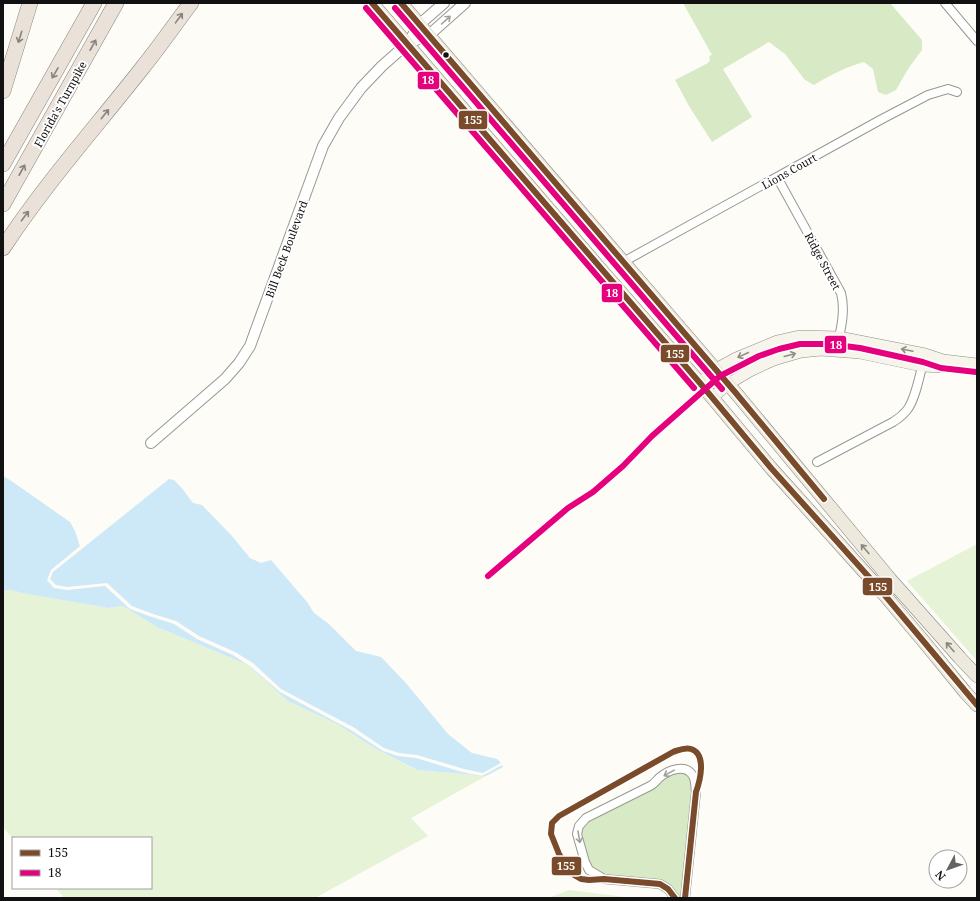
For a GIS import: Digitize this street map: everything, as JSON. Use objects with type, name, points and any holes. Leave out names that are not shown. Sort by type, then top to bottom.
[{"type":"highway","points":[[3,91],[30,3]]},
{"type":"highway","name":"Florida's Turnpike","points":[[3,164],[94,3]]},
{"type":"highway","name":"Florida's Turnpike","points":[[3,204],[116,3]]},
{"type":"highway","points":[[3,248],[20,222],[53,178],[143,67],[191,3]]},
{"type":"main road","points":[[372,3],[408,43],[599,268],[700,383],[771,468],[898,610],[977,705]]},
{"type":"main road","points":[[401,3],[716,369],[890,579],[977,676]]},
{"type":"main road","points":[[700,383],[716,369],[756,349],[777,341],[799,336],[839,337],[925,354],[943,360],[977,364]]},
{"type":"main road","points":[[712,398],[728,384],[750,371],[777,359],[801,352],[821,350],[860,353],[922,366],[943,367],[977,364]]},
{"type":"street","name":"Bill Beck Boulevard","points":[[151,443],[225,379],[239,363],[253,340],[323,146],[329,134],[344,110],[361,88],[382,66],[408,43],[420,24],[444,3]]},
{"type":"street","name":"Bill Beck Boulevard","points":[[408,43],[429,35],[465,3]]},
{"type":"street","points":[[945,3],[977,41]]},
{"type":"street","name":"Lions Court","points":[[623,262],[928,95],[948,89],[957,92]]},
{"type":"street","name":"Ridge Street","points":[[778,177],[841,293],[842,306],[836,351]]},
{"type":"street","points":[[817,462],[901,417],[908,409],[913,399],[925,354]]},
{"type":"street","points":[[675,898],[668,889],[660,884],[604,879],[590,870],[585,862],[578,830],[581,822],[586,818],[680,768],[691,773],[695,781],[696,792],[685,898]]},
{"type":"green space","points":[[683,3],[890,3],[922,40],[922,50],[908,69],[896,90],[886,95],[878,92],[873,69],[864,62],[851,66],[814,85],[805,80],[785,54],[769,42],[723,69],[752,117],[712,142],[689,106],[675,80],[708,63],[710,60],[709,56],[712,55]]},
{"type":"green space","points":[[977,544],[977,661],[907,581]]},
{"type":"green space","points":[[11,590],[108,608],[123,606],[157,627],[248,665],[288,701],[339,725],[374,748],[416,770],[486,776],[411,818],[428,836],[315,898],[64,898],[57,889],[152,889],[152,837],[12,838],[3,827],[3,591]]},
{"type":"green space","points":[[677,772],[688,776],[692,792],[681,898],[679,898],[673,889],[665,883],[655,880],[611,876],[594,868],[590,864],[586,854],[582,835],[583,827],[588,821],[656,786],[657,787],[661,781]]},
{"type":"green space","points":[[569,890],[634,898],[548,898]]},
{"type":"water","points":[[3,476],[70,522],[75,531],[80,546],[51,570],[47,580],[54,588],[67,590],[105,586],[130,609],[174,624],[197,639],[233,655],[248,665],[157,627],[123,606],[108,608],[11,590],[3,591]]},
{"type":"water","points":[[169,479],[174,480],[181,487],[193,503],[202,505],[232,536],[250,558],[261,563],[271,560],[307,602],[314,613],[329,624],[356,651],[381,657],[405,682],[448,734],[472,753],[497,759],[501,763],[483,773],[417,755],[399,753],[384,748],[353,727],[281,689],[253,663],[235,652],[199,636],[176,621],[132,606],[107,583],[67,587],[56,585],[50,579],[53,572]]},
{"type":"water","points":[[248,665],[280,692],[351,730],[383,751],[398,756],[416,758],[462,772],[479,775],[417,770],[374,748],[339,725],[288,701]]},
{"type":"water","points":[[502,765],[503,767],[486,776],[483,776]]},
{"type":"transit line","name":"155","points":[[372,3],[700,383],[771,468],[877,586],[977,705]]},
{"type":"transit line","name":"155","points":[[401,3],[735,392],[824,499]]},
{"type":"transit line","name":"18","points":[[366,8],[694,388]]},
{"type":"transit line","name":"18","points":[[395,8],[722,389]]},
{"type":"transit line","name":"18","points":[[488,576],[568,508],[593,492],[623,466],[652,436],[720,376],[759,356],[800,344],[829,344],[860,348],[923,362],[941,368],[976,372]]},
{"type":"transit line","name":"155","points":[[675,898],[668,889],[660,884],[604,879],[581,879],[574,875],[567,867],[559,854],[551,834],[552,823],[559,816],[673,752],[686,748],[696,752],[701,762],[701,768],[696,792],[685,898]]}]
